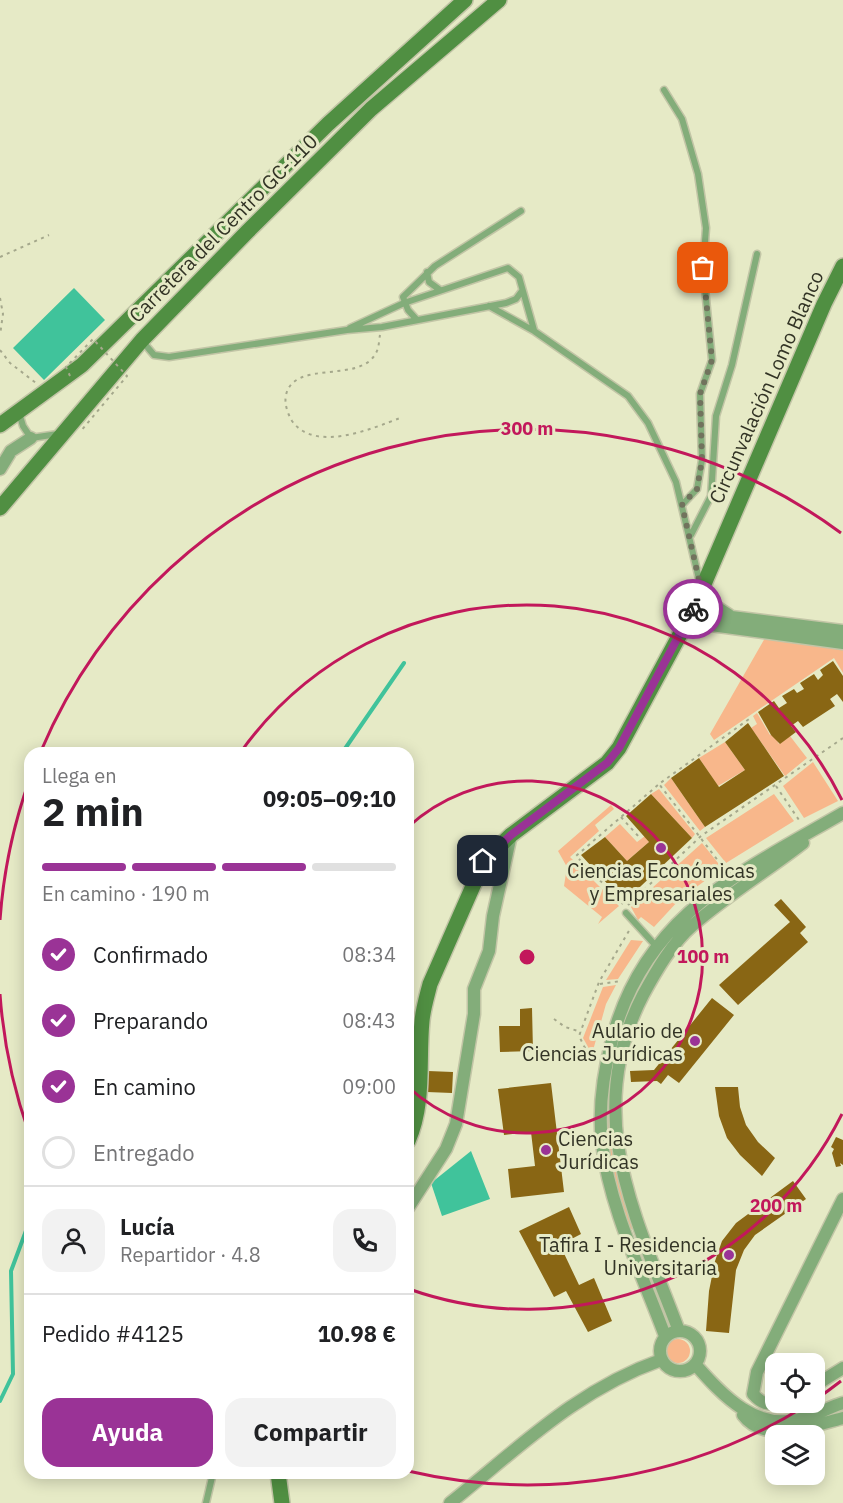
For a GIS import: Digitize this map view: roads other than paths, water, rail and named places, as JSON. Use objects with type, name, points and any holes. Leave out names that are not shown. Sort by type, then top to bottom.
[{"type":"main road","name":"Carretera del Centro GC-110","points":[[0,425],[70,376],[328,124],[465,0]]},
{"type":"main road","name":"Carretera del Centro GC-110","points":[[0,508],[142,340],[371,109],[499,0]]},
{"type":"main road","name":"Circunvalación Lomo Blanco","points":[[414,1128],[419,1101],[422,1021],[430,984],[483,861],[511,835],[607,763],[619,748],[692,612],[843,266]]},
{"type":"main road","points":[[279,1479],[282,1503]]},
{"type":"street","points":[[0,469],[11,451],[31,438]]},
{"type":"street","points":[[700,592],[733,617]]},
{"type":"street","points":[[692,612],[843,631]]},
{"type":"street","points":[[680,631],[711,625],[843,643]]},
{"type":"street","points":[[665,1336],[615,1198],[602,1144],[600,1100],[605,1067],[618,1014],[656,946],[684,915],[731,878],[843,813]]},
{"type":"street","points":[[679,1331],[628,1194],[616,1142],[614,1101],[618,1070],[630,1020],[658,969],[692,925],[843,813]]},
{"type":"street","points":[[414,1199],[446,1149],[456,1124],[474,1014],[474,989],[489,951],[493,916],[511,835]]},
{"type":"street","points":[[766,1353],[843,1199]]},
{"type":"street","points":[[679,1331],[691,1334],[699,1344],[700,1356],[687,1370],[677,1371],[668,1368],[661,1360],[659,1347],[665,1336],[679,1331]]},
{"type":"street","points":[[765,1356],[757,1372],[753,1394],[765,1404]]},
{"type":"street","points":[[450,1503],[578,1400],[637,1368],[661,1360]]},
{"type":"street","points":[[695,1364],[746,1419],[762,1429],[788,1432],[843,1418]]},
{"type":"street","points":[[825,1379],[843,1368]]},
{"type":"street","points":[[737,1407],[771,1421],[788,1422],[843,1403]]},
{"type":"lane","points":[[664,90],[682,120],[698,174],[706,228],[703,268],[712,360],[700,394],[702,460],[697,489],[682,505]]},
{"type":"lane","points":[[417,320],[404,303],[403,297],[427,272],[521,211]]},
{"type":"lane","points":[[691,536],[711,496],[716,416],[732,365],[757,254]]},
{"type":"lane","points":[[347,330],[404,303],[508,268],[519,277],[534,331]]},
{"type":"lane","points":[[427,272],[429,282],[440,290]]},
{"type":"lane","points":[[142,340],[154,356],[169,357],[347,330],[382,327],[513,301],[522,291]]},
{"type":"lane","points":[[489,306],[534,331],[628,396],[648,423],[676,482],[691,536],[700,592]]},
{"type":"lane","points":[[19,412],[22,426],[31,438],[62,433]]},
{"type":"lane","points":[[627,912],[656,946]]},
{"type":"lane","points":[[206,1503],[212,1479]]},
{"type":"waterway","points":[[346,747],[404,663]]},
{"type":"waterway","points":[[0,1401],[13,1374],[11,1271],[24,1236]]},
{"type":"place","name":"Ciencias Económicas y Empresariales","points":[[661,848]]},
{"type":"place","name":"Aulario de Ciencias Jurídicas","points":[[695,1041]]},
{"type":"place","name":"Ciencias Jurídicas","points":[[546,1150]]},
{"type":"place","name":"Tafira I - Residencia Universitaria","points":[[729,1255]]}]
